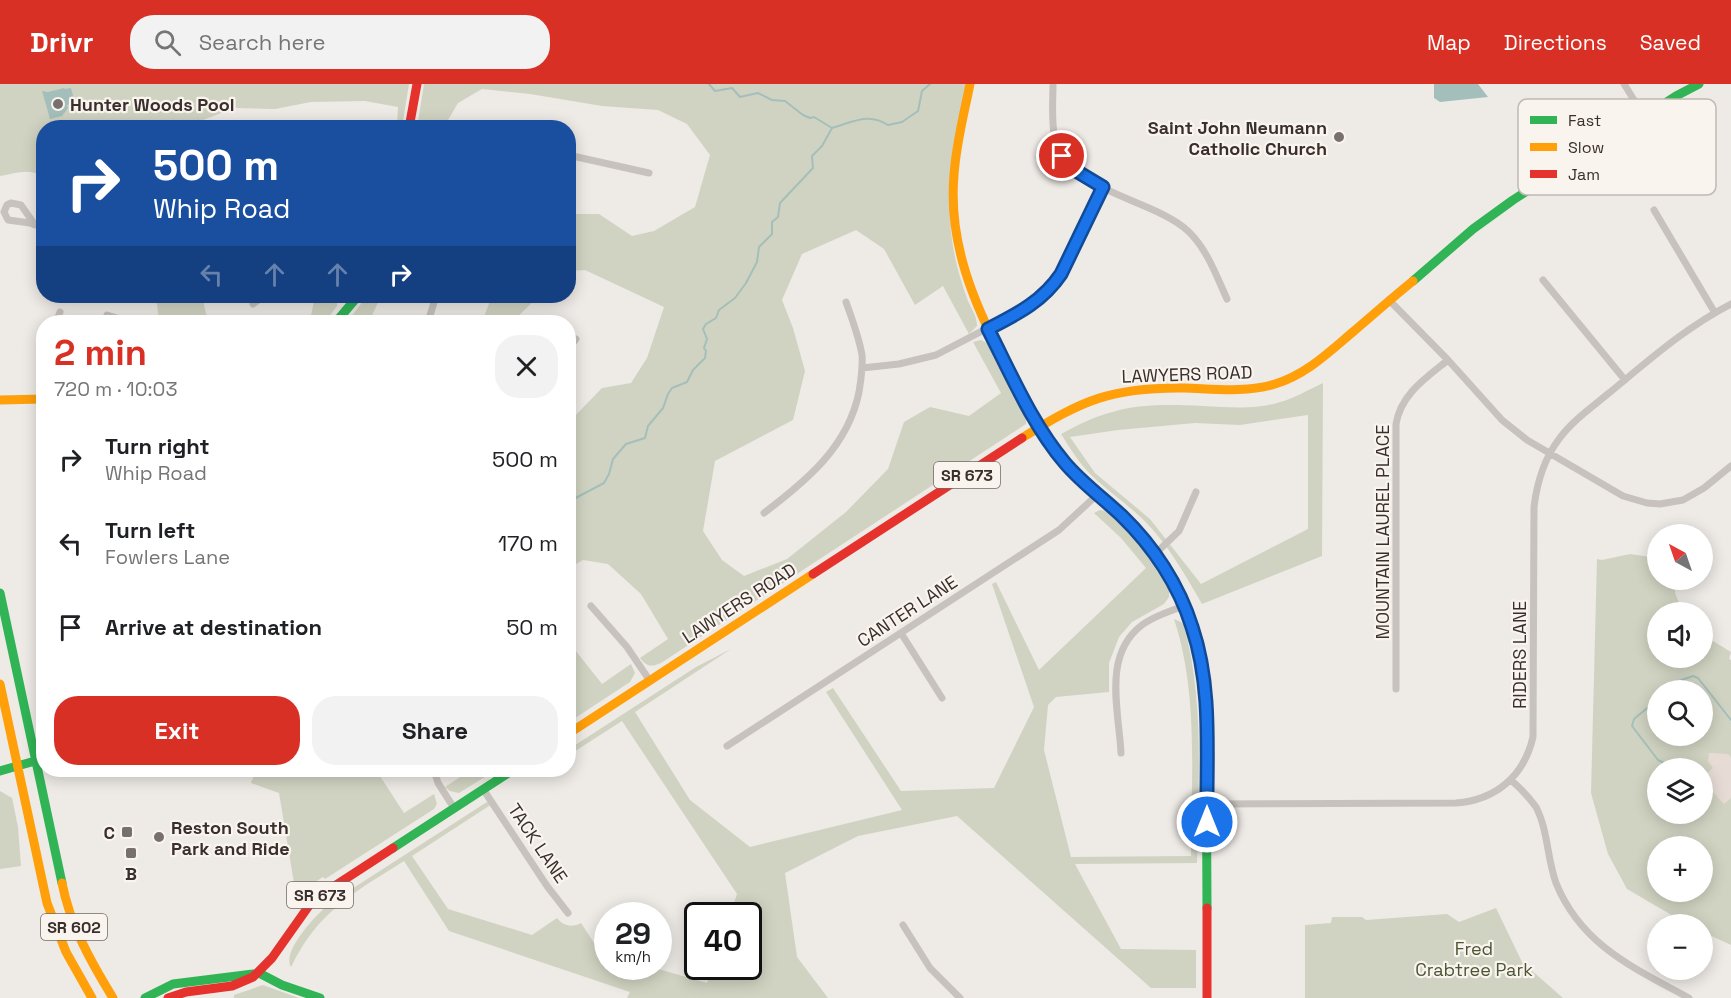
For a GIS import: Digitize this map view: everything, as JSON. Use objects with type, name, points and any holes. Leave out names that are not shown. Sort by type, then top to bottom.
[{"type":"main road","points":[[410,120],[417,84]]},
{"type":"main road","points":[[970,84],[954,169],[954,230],[963,273],[988,329],[1040,428],[1065,462],[1123,518],[1155,554],[1175,586],[1198,647],[1206,699],[1207,998]]},
{"type":"main road","name":"LAWYERS ROAD","points":[[1671,99],[1699,84]]},
{"type":"main road","name":"LAWYERS ROAD","points":[[576,729],[1082,403],[1115,392],[1151,388],[1247,390],[1275,385],[1304,373],[1453,245],[1523,195]]},
{"type":"main road","points":[[342,315],[352,303]]},
{"type":"main road","points":[[0,400],[36,399]]},
{"type":"main road","name":"SR 602","points":[[0,592],[36,766]]},
{"type":"main road","name":"SR 602","points":[[0,684],[47,903],[62,945],[90,998]]},
{"type":"main road","points":[[0,771],[35,761]]},
{"type":"main road","name":"SR 602","points":[[38,777],[65,900],[85,951],[113,998]]},
{"type":"main road","name":"SR 673","points":[[260,973],[298,916],[313,900],[502,777]]},
{"type":"main road","points":[[168,998],[188,992],[239,984],[260,973]]},
{"type":"main road","points":[[145,998],[173,984],[260,973],[320,998]]},
{"type":"street","points":[[1053,84],[1053,127],[1057,147],[1062,156],[1073,169],[1103,187],[1168,218],[1187,230],[1204,250],[1227,299]]},
{"type":"street","points":[[1624,84],[1633,99]]},
{"type":"street","points":[[576,157],[649,173]]},
{"type":"street","points":[[862,368],[899,364],[936,355],[1032,305],[1053,286],[1061,274],[1103,187]]},
{"type":"street","points":[[1654,210],[1715,313]]},
{"type":"street","points":[[1543,280],[1625,380]]},
{"type":"street","points":[[1389,300],[1448,360],[1502,420],[1527,440],[1623,496],[1647,504],[1672,502],[1694,495],[1731,466]]},
{"type":"street","points":[[764,513],[821,465],[841,439],[856,404],[862,368],[860,345],[846,302]]},
{"type":"street","name":"RIDERS LANE","points":[[1206,804],[1456,803],[1479,800],[1511,780],[1525,760],[1533,737],[1534,507],[1539,475],[1558,439],[1573,423],[1668,344],[1731,304]]},
{"type":"street","name":"MOUNTAIN LAUREL PLACE","points":[[1396,689],[1397,418],[1410,393],[1448,360]]},
{"type":"street","points":[[1155,554],[1179,531],[1196,492]]},
{"type":"street","name":"CANTER LANE","points":[[726,746],[1059,530],[1098,495]]},
{"type":"street","points":[[591,606],[627,647],[650,681]]},
{"type":"street","points":[[1121,753],[1116,679],[1118,659],[1122,648],[1143,624],[1184,606]]},
{"type":"street","points":[[901,633],[942,698]]},
{"type":"street","points":[[436,777],[454,808]]},
{"type":"street","points":[[1511,780],[1527,795],[1538,812],[1544,828],[1556,883],[1573,915],[1584,929],[1609,953],[1624,963],[1689,998]]},
{"type":"street","name":"TACK LANE","points":[[483,789],[568,914]]},
{"type":"street","points":[[903,925],[930,968],[960,998]]},
{"type":"green space","points":[[0,84],[409,84],[403,120],[397,120],[398,107],[365,101],[311,102],[275,109],[234,108],[203,120],[36,120],[36,174],[27,172],[0,176]]},
{"type":"green space","points":[[424,84],[966,84],[952,168],[950,209],[954,252],[977,326],[969,334],[943,286],[915,305],[884,249],[856,230],[802,254],[782,300],[793,328],[805,371],[793,420],[715,461],[703,531],[722,560],[744,576],[787,559],[846,512],[888,469],[904,422],[930,407],[969,416],[1001,393],[973,342],[981,340],[989,344],[1026,414],[1026,424],[661,663],[647,665],[640,658],[668,639],[641,594],[608,564],[583,560],[576,564],[576,415],[602,388],[631,383],[647,358],[664,307],[585,270],[576,271],[576,214],[599,214],[632,236],[654,231],[695,207],[710,155],[687,124],[658,110],[602,106],[530,94],[482,89],[458,103],[448,120],[418,120]]},
{"type":"green space","points":[[204,303],[206,315],[158,315],[157,304]]},
{"type":"green space","points":[[314,303],[337,303],[330,315],[311,315]]},
{"type":"green space","points":[[362,303],[378,303],[372,315],[352,315]]},
{"type":"green space","points":[[489,303],[532,303],[519,315],[485,315]]},
{"type":"green space","points":[[1323,383],[1322,556],[1202,604],[1179,566],[1146,522],[1091,475],[1061,434],[1097,417],[1129,408],[1163,405],[1259,407],[1295,397]],"holes":[[[1308,415],[1308,529],[1201,584],[1150,519],[1095,473],[1070,437],[1195,423],[1240,425]]]},
{"type":"green space","points":[[1100,510],[1109,513],[1128,531],[1157,570],[1169,590],[1169,597],[1164,604],[1132,622],[1119,637],[1109,663],[1109,692],[1056,697],[1048,705],[1044,750],[1071,857],[1191,856],[1192,736],[1190,707],[1182,648],[1174,619],[1181,622],[1191,655],[1198,714],[1197,863],[1075,864],[1121,949],[1196,950],[1196,988],[1151,988],[957,816],[858,836],[785,873],[797,957],[828,998],[627,998],[630,992],[594,980],[672,980],[672,973],[684,976],[684,980],[707,983],[708,980],[762,980],[762,902],[734,902],[737,894],[622,721],[576,751],[576,744],[696,667],[731,649],[635,712],[690,800],[750,847],[902,810],[826,692],[833,688],[901,791],[994,788],[1034,707],[992,584],[996,582],[1039,670],[1146,568],[1121,538],[1094,513]]},
{"type":"green space","points":[[1630,554],[1647,557],[1647,590],[1675,590],[1679,602],[1647,602],[1647,668],[1713,668],[1713,641],[1731,652],[1729,659],[1731,660],[1731,945],[1713,937],[1713,914],[1670,914],[1649,902],[1713,902],[1713,836],[1647,836],[1647,901],[1627,889],[1608,854],[1591,793],[1597,559]]},
{"type":"green space","points":[[576,651],[602,684],[631,664],[635,673],[630,682],[576,717]]},
{"type":"green space","points":[[253,777],[381,777],[404,813],[434,794],[437,804],[434,809],[296,895],[279,793],[251,783]]},
{"type":"green space","points":[[460,777],[485,777],[459,793],[445,787]]},
{"type":"green space","points":[[0,791],[12,798],[18,827],[21,866],[0,869]]},
{"type":"green space","points":[[487,802],[492,804],[412,856],[448,909],[532,935],[557,918],[568,925],[581,923],[594,943],[594,980],[449,931],[404,861],[339,905],[313,931],[291,967],[289,960],[302,933],[330,903]]},
{"type":"green space","name":"Fred Crabtree Park","points":[[1496,908],[1522,962],[1563,998],[1305,998],[1305,925],[1331,923],[1332,917],[1362,917],[1366,920],[1447,914],[1459,922]]},
{"type":"green space","points":[[263,985],[299,998],[234,998],[234,995]]},
{"type":"shaded area","points":[[1709,753],[1728,754],[1731,757],[1731,798],[1724,804],[1713,792],[1713,758],[1708,758]]},
{"type":"water","points":[[1434,84],[1478,84],[1488,97],[1440,102],[1434,98]]},
{"type":"water","name":"Hunter Woods Pool","points":[[71,88],[75,103],[67,105],[68,108],[62,116],[50,119],[42,91],[48,92]]},
{"type":"waterway","points":[[709,84],[715,91],[732,88],[740,97],[758,93],[772,100],[785,101],[803,115],[814,117],[832,128]]},
{"type":"waterway","points":[[576,498],[604,483],[613,459],[626,444],[645,438],[648,426],[663,408],[672,388],[687,382],[693,370],[705,358],[704,348],[707,339],[703,329],[706,324],[716,318],[719,310],[735,298],[746,283],[757,262],[759,247],[772,234],[772,222],[778,217],[780,203],[813,168],[812,156],[822,146],[832,128],[867,119],[874,119],[888,125],[902,122],[918,111],[922,91],[930,84]]},
{"type":"waterway","points":[[1682,680],[1693,676],[1700,680]]},
{"type":"waterway","points":[[1713,697],[1731,720]]},
{"type":"waterway","points":[[1647,708],[1634,719],[1632,726],[1647,746]]},
{"type":"waterway","points":[[1647,746],[1656,758]]},
{"type":"traffic: fast","points":[[1671,99],[1699,84]]},
{"type":"traffic: fast","points":[[1413,281],[1473,229],[1521,195]]},
{"type":"traffic: fast","points":[[342,315],[352,303]]},
{"type":"traffic: fast","points":[[0,593],[36,761]]},
{"type":"traffic: fast","points":[[1185,609],[1198,647],[1206,699],[1207,908]]},
{"type":"traffic: fast","points":[[0,771],[35,761]]},
{"type":"traffic: fast","points":[[39,777],[62,883]]},
{"type":"traffic: fast","points":[[393,848],[502,777]]},
{"type":"traffic: fast","points":[[259,973],[282,985],[320,998]]},
{"type":"traffic: fast","points":[[145,998],[173,984],[253,974]]},
{"type":"traffic: slow","points":[[970,84],[955,163],[953,200],[955,225],[959,249],[974,296],[1005,363]]},
{"type":"traffic: slow","points":[[1022,438],[1062,414],[1098,398],[1117,393],[1159,388],[1242,389],[1264,387],[1287,380],[1326,354],[1413,281]]},
{"type":"traffic: slow","points":[[0,400],[36,399]]},
{"type":"traffic: slow","points":[[576,729],[813,574]]},
{"type":"traffic: slow","points":[[0,684],[47,903],[66,952],[92,998]]},
{"type":"traffic: slow","points":[[62,883],[76,928],[89,957],[113,998]]},
{"type":"traffic: jam","points":[[410,120],[417,84]]},
{"type":"traffic: jam","points":[[1005,363],[1049,442],[1067,465],[1141,535],[1166,570],[1185,609]]},
{"type":"traffic: jam","points":[[813,574],[1022,438]]},
{"type":"traffic: jam","points":[[168,998],[186,992],[232,986],[253,977],[272,958],[313,900],[393,848]]},
{"type":"traffic: jam","points":[[1207,908],[1207,998]]},
{"type":"place","name":"Hunter Woods Pool","points":[[58,104]]},
{"type":"place","name":"Saint John Neumann Catholic Church","points":[[1339,137]]},
{"type":"place","name":"C","points":[[127,832]]},
{"type":"place","name":"Reston South Park and Ride","points":[[159,837]]},
{"type":"place","name":"B","points":[[131,853]]},
{"type":"route","points":[[1062,156],[1082,176],[1103,187],[1053,286],[1020,313],[988,329],[1040,428],[1052,446],[1078,477],[1140,535],[1163,566],[1184,606],[1198,647],[1205,684],[1207,822]]}]
